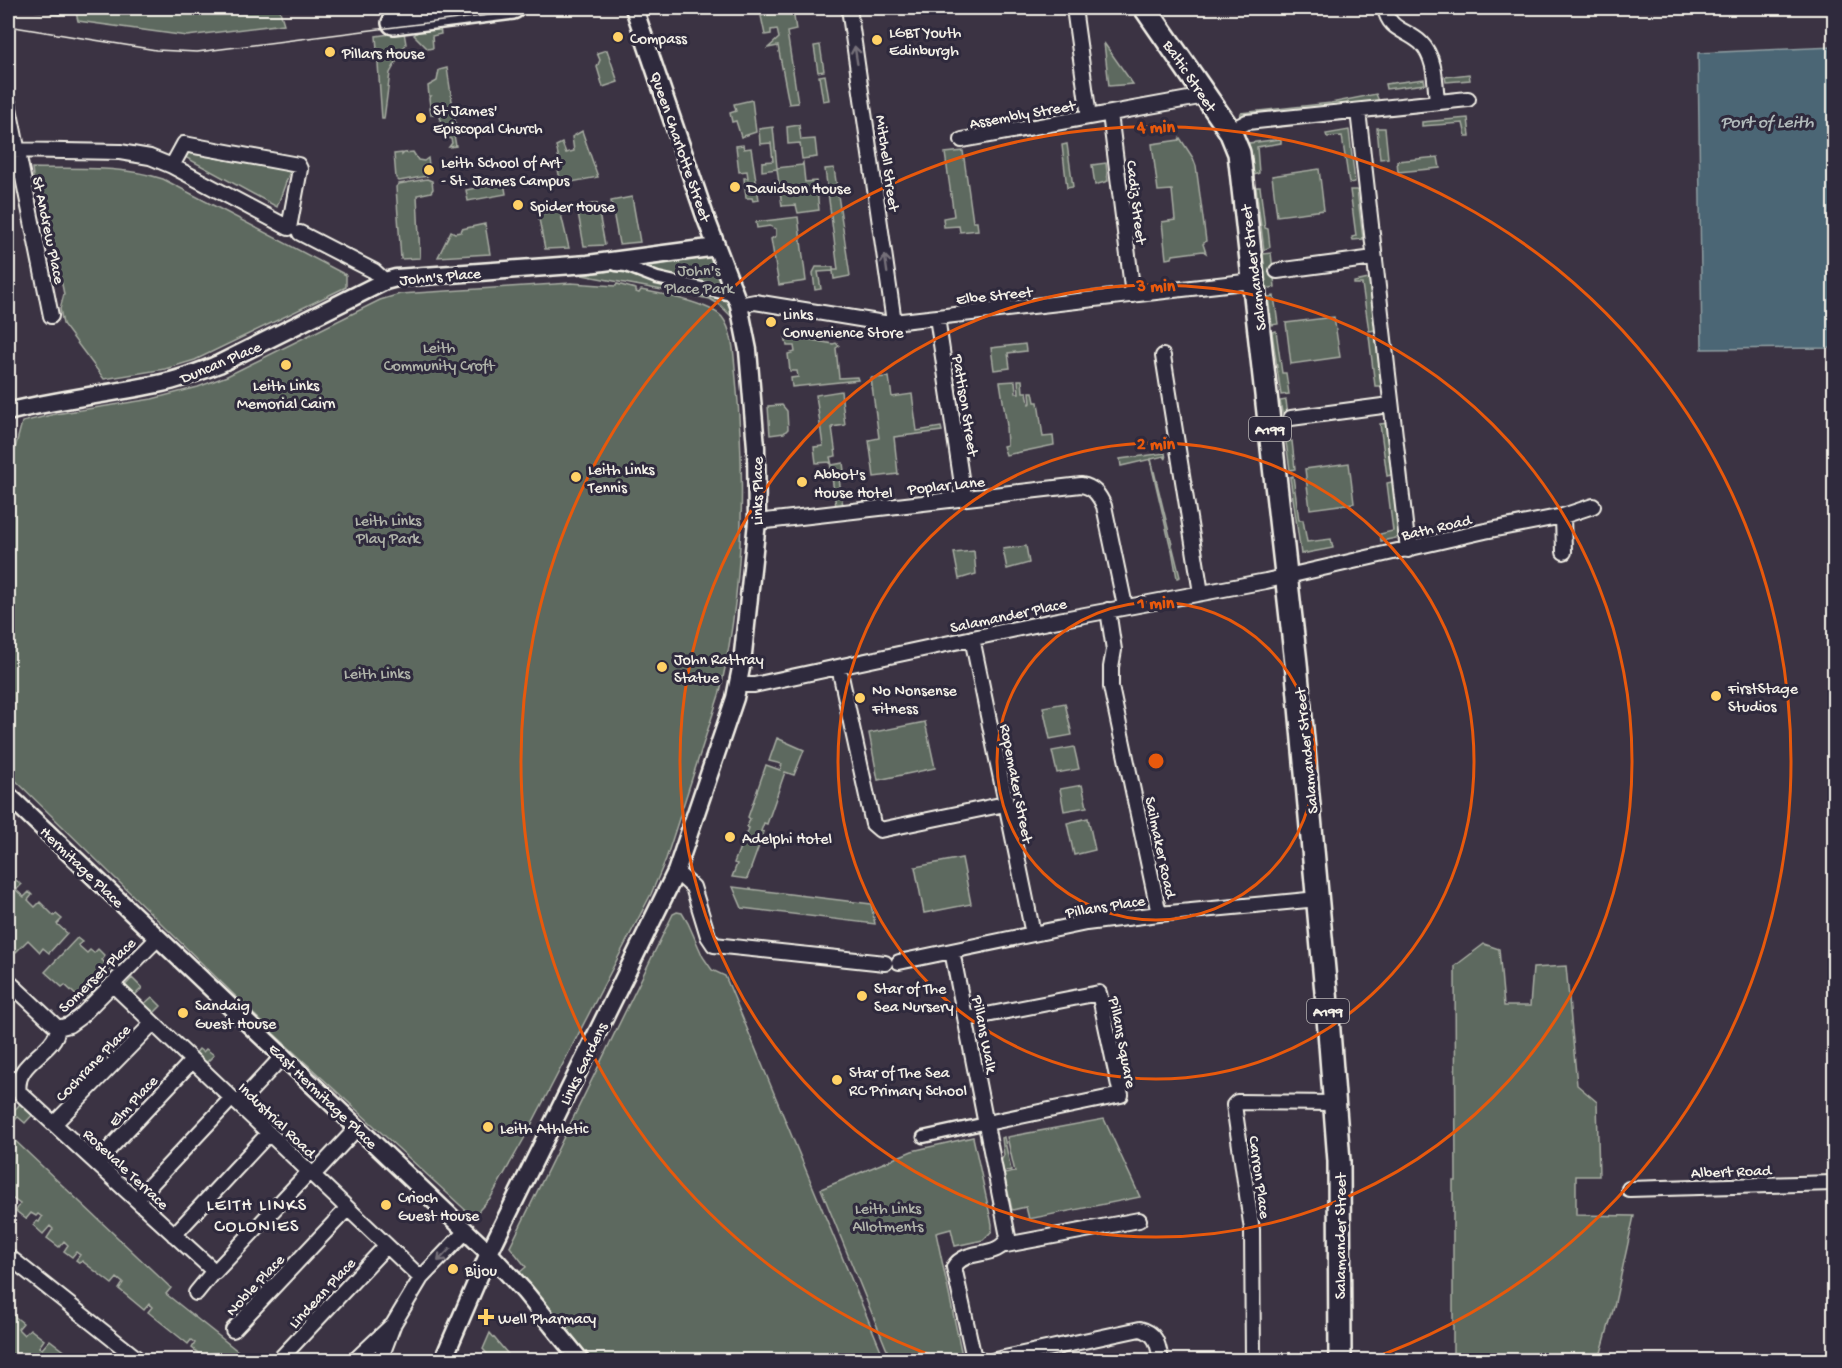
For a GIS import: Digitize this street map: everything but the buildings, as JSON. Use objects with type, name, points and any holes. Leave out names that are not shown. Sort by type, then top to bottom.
[{"type":"main road","points":[[391,15],[513,8]]},
{"type":"main road","name":"Baltic Street","points":[[1144,8],[1233,138]]},
{"type":"main road","name":"Salamander Street","points":[[1233,138],[1239,153],[1286,576],[1318,899],[1338,1161],[1340,1360]]},
{"type":"street","name":"Queen Charlotte Street","points":[[634,8],[735,295]]},
{"type":"street","name":"Mitchell Street","points":[[849,8],[894,322]]},
{"type":"street","name":"Assembly Street","points":[[1074,8],[1089,117]]},
{"type":"street","points":[[1385,8],[1387,17],[1393,26],[1421,44],[1428,54],[1435,75],[1437,102]]},
{"type":"street","name":"Assembly Street","points":[[962,140],[1205,96]]},
{"type":"street","points":[[1233,138],[1247,122],[1468,99]]},
{"type":"street","name":"St Andrew Place","points":[[8,103],[12,150],[51,316]]},
{"type":"street","points":[[1358,111],[1408,550]]},
{"type":"street","name":"Cadiz Street","points":[[1110,114],[1133,295]]},
{"type":"street","points":[[12,150],[120,152],[150,157],[172,165],[289,228],[300,169],[298,165],[184,144],[172,165]]},
{"type":"street","name":"John's Place","points":[[300,233],[374,271],[385,281],[406,277],[594,263],[717,247]]},
{"type":"street","points":[[1277,271],[1374,258]]},
{"type":"street","name":"John's Place","points":[[594,263],[626,266],[657,278],[735,295]]},
{"type":"street","name":"Duncan Place","points":[[8,412],[69,398],[162,383],[191,375],[219,364],[385,281]]},
{"type":"street","name":"Elbe Street","points":[[735,295],[755,302],[878,323],[1253,281]]},
{"type":"street","name":"Links Place","points":[[735,295],[748,350],[752,386],[757,522],[742,663],[736,692]]},
{"type":"street","name":"Pattison Street","points":[[937,317],[964,498]]},
{"type":"street","points":[[1163,356],[1201,593]]},
{"type":"street","points":[[1291,418],[1390,405]]},
{"type":"street","name":"Poplar Lane","points":[[757,522],[1081,485],[1091,488],[1099,496],[1104,506],[1125,606]]},
{"type":"street","name":"Bath Road","points":[[1286,576],[1485,531],[1563,516],[1593,506]]},
{"type":"street","points":[[1563,516],[1564,552]]},
{"type":"street","name":"Salamander Place","points":[[736,692],[754,685],[972,638],[1286,576]]},
{"type":"street","name":"Sailmaker Road","points":[[1108,610],[1114,650],[1111,687],[1160,914]]},
{"type":"street","name":"Ropemaker Street","points":[[972,638],[1033,934]]},
{"type":"street","points":[[839,667],[873,824],[880,830],[1005,804]]},
{"type":"street","name":"Links Gardens","points":[[443,1360],[489,1253],[676,872],[736,692]]},
{"type":"street","name":"Hermitage Place","points":[[8,795],[158,938]]},
{"type":"street","name":"Pillans Place","points":[[676,872],[693,887],[708,936],[714,945],[892,963],[1086,923],[1318,899]]},
{"type":"street","name":"Somerset Place","points":[[18,1089],[20,1077],[55,1037],[58,1028],[72,1023],[158,938]]},
{"type":"street","name":"East Hermitage Place","points":[[158,938],[489,1253],[524,1291],[580,1360]]},
{"type":"street","name":"Pillans Walk","points":[[952,951],[998,1182],[1008,1237],[1006,1245]]},
{"type":"street","points":[[8,981],[58,1028]]},
{"type":"street","name":"Industrial Road","points":[[112,984],[421,1278]]},
{"type":"street","name":"Pillans Square","points":[[966,1019],[1099,993],[1121,1095],[987,1123]]},
{"type":"street","name":"Cochrane Place","points":[[54,1124],[153,1023]]},
{"type":"street","points":[[137,1199],[283,1056]]},
{"type":"street","name":"Elm Place","points":[[97,1162],[192,1061]]},
{"type":"street","name":"Rosevale Terrace","points":[[18,1089],[215,1272]]},
{"type":"street","name":"Carron Place","points":[[1253,1357],[1252,1230],[1234,1105],[1237,1102],[1335,1103]]},
{"type":"street","points":[[923,1137],[987,1123]]},
{"type":"street","points":[[196,1293],[213,1272],[358,1127]]},
{"type":"street","points":[[174,1234],[268,1133]]},
{"type":"street","name":"Albert Road","points":[[1629,1190],[1834,1183]]},
{"type":"street","name":"Noble Place","points":[[233,1330],[347,1209]]},
{"type":"street","points":[[980,1360],[973,1354],[954,1267],[958,1261],[964,1257],[998,1250],[1006,1245],[1139,1220]]},
{"type":"street","points":[[380,1360],[394,1323],[421,1278],[466,1231]]},
{"type":"street","name":"Lindean Place","points":[[279,1360],[386,1246]]},
{"type":"street","points":[[8,1256],[139,1360]]},
{"type":"street","points":[[355,1360],[394,1323]]},
{"type":"street","points":[[995,1360],[1140,1329],[1148,1331],[1155,1337],[1161,1360]]},
{"type":"green space","points":[[12,8],[59,8],[60,15],[50,12]]},
{"type":"green space","points":[[75,8],[279,8],[284,24],[187,36],[78,21]]},
{"type":"green space","points":[[777,8],[803,8],[793,10],[796,30],[787,32],[798,103],[789,104],[778,46],[768,48],[779,38],[777,29],[765,35],[761,16],[778,12]]},
{"type":"green space","points":[[440,28],[441,34],[432,36],[433,48],[428,49],[414,35],[419,31]]},
{"type":"green space","points":[[404,32],[406,44],[390,73],[384,119],[382,119],[376,36]]},
{"type":"green space","points":[[1104,43],[1133,84],[1109,86]]},
{"type":"green space","points":[[820,45],[824,71],[818,72],[814,46]]},
{"type":"green space","points":[[607,50],[618,82],[603,87],[597,67],[600,60],[597,53]]},
{"type":"green space","points":[[447,68],[457,134],[454,135],[456,146],[449,147],[452,143],[451,139],[442,135],[443,125],[441,125],[440,115],[442,114],[440,112],[431,115],[430,108],[433,107],[430,106],[431,96],[429,96],[428,86],[437,81],[439,70]]},
{"type":"green space","points":[[1469,74],[1470,80],[1446,82],[1445,77]]},
{"type":"green space","points":[[825,75],[829,100],[823,101],[819,76]]},
{"type":"green space","points":[[1424,79],[1425,84],[1386,89],[1385,84]]},
{"type":"green space","points":[[1376,94],[1379,101],[1240,117],[1241,113],[1331,103]]},
{"type":"green space","points":[[752,100],[756,132],[741,137],[736,121],[732,122],[730,113],[736,111],[734,104]]},
{"type":"green space","points":[[1468,118],[1470,136],[1466,136],[1463,123],[1422,126],[1422,122]]},
{"type":"green space","points":[[799,125],[801,140],[815,139],[817,157],[802,159],[800,143],[788,144],[787,127]]},
{"type":"green space","points":[[773,127],[777,168],[803,163],[805,182],[816,181],[819,210],[798,213],[796,205],[782,206],[777,169],[762,171],[762,162],[773,161],[771,143],[760,144],[759,129]]},
{"type":"green space","points":[[1377,128],[1385,128],[1388,158],[1380,159]]},
{"type":"green space","points":[[1349,130],[1355,182],[1349,183],[1342,136],[1327,137],[1326,134]]},
{"type":"green space","points":[[582,131],[598,177],[561,184],[556,160],[559,159],[556,146],[562,143],[566,153],[574,151],[572,137]]},
{"type":"green space","points":[[1180,138],[1196,166],[1206,241],[1203,244],[1206,253],[1203,251],[1173,255],[1172,258],[1166,259],[1162,222],[1175,220],[1172,190],[1158,191],[1152,144]]},
{"type":"green space","points":[[1281,139],[1281,143],[1257,147],[1259,173],[1254,175],[1249,143]]},
{"type":"green space","points":[[1067,144],[1073,187],[1067,188],[1062,145]]},
{"type":"green space","points":[[743,145],[744,149],[751,148],[759,200],[753,201],[752,198],[746,198],[744,178],[748,178],[747,171],[739,172],[736,146]]},
{"type":"green space","points":[[963,151],[973,222],[977,222],[978,230],[960,232],[959,226],[944,227],[943,218],[954,216],[945,153]]},
{"type":"green space","points":[[413,152],[418,160],[424,161],[428,158],[430,172],[427,176],[399,181],[396,178],[394,154],[402,153],[402,155]]},
{"type":"green space","points":[[187,153],[290,171],[277,207],[185,157]]},
{"type":"green space","points":[[1438,157],[1440,168],[1398,172],[1397,161]]},
{"type":"green space","points":[[1106,163],[1108,181],[1095,185],[1092,165]]},
{"type":"green space","points":[[32,168],[114,170],[163,179],[346,275],[346,287],[195,360],[165,369],[104,379],[63,324],[60,309],[64,294],[43,195],[34,185]]},
{"type":"green space","points":[[834,168],[850,276],[834,279],[833,271],[818,272],[821,289],[815,290],[813,273],[816,267],[833,267],[833,270],[838,270],[825,169]]},
{"type":"green space","points":[[1319,169],[1324,210],[1277,216],[1272,176]]},
{"type":"green space","points":[[427,179],[432,181],[433,189],[431,192],[417,195],[420,258],[401,259],[396,187],[399,184]]},
{"type":"green space","points":[[504,182],[506,194],[468,201],[466,190]]},
{"type":"green space","points":[[1256,187],[1260,187],[1265,228],[1268,229],[1270,247],[1264,250]]},
{"type":"green space","points":[[1350,190],[1357,190],[1363,239],[1353,240],[1352,237],[1356,236]]},
{"type":"green space","points":[[632,197],[640,242],[619,244],[611,201]]},
{"type":"green space","points":[[597,203],[605,245],[584,246],[577,207]]},
{"type":"green space","points":[[560,210],[569,248],[545,249],[538,214]]},
{"type":"green space","points":[[798,217],[806,281],[779,285],[771,239],[776,236],[776,229],[770,226],[757,228],[756,222]]},
{"type":"green space","points":[[485,224],[490,254],[438,257],[451,231],[461,232],[462,229]]},
{"type":"green space","points":[[1271,253],[1275,287],[1266,289],[1263,254]]},
{"type":"green space","name":"John's Place Park","points":[[713,257],[734,319],[710,299],[582,275]]},
{"type":"green space","points":[[1369,279],[1376,330],[1369,331],[1362,284],[1354,284],[1354,282]]},
{"type":"green space","name":"Leith Links","points":[[571,283],[616,286],[617,284],[636,289],[639,293],[641,290],[672,296],[716,312],[726,323],[733,347],[741,457],[740,536],[734,615],[720,692],[666,859],[651,894],[525,1137],[491,1197],[473,1217],[273,1033],[8,773],[8,475],[22,422],[55,414],[152,399],[198,387],[227,376],[380,300],[400,294]]},
{"type":"green space","points":[[1274,296],[1278,324],[1272,325],[1268,297]]},
{"type":"green space","points":[[1334,317],[1340,357],[1291,364],[1286,323]]},
{"type":"green space","points":[[1276,331],[1282,373],[1286,373],[1289,394],[1281,395],[1272,332]]},
{"type":"green space","points":[[785,335],[836,343],[839,346],[836,348],[839,378],[857,377],[858,380],[792,387],[791,378],[798,377],[797,371],[790,371],[788,354],[795,352],[794,346],[787,346]]},
{"type":"green space","points":[[1369,336],[1376,336],[1381,386],[1375,386]]},
{"type":"green space","points":[[1025,344],[1026,351],[1008,353],[1010,368],[994,370],[991,348]]},
{"type":"green space","points":[[889,377],[892,397],[912,394],[917,431],[941,427],[942,431],[894,437],[898,474],[874,477],[869,440],[879,438],[871,378]]},
{"type":"green space","points":[[1018,380],[1022,380],[1023,392],[1027,392],[1029,404],[1031,403],[1030,392],[1033,392],[1035,402],[1038,402],[1043,437],[1053,436],[1054,445],[1006,455],[1003,446],[1007,445],[1007,426],[1000,382],[1015,381],[1016,393],[1019,393]]},
{"type":"green space","points":[[841,391],[845,425],[832,427],[836,456],[830,457],[832,465],[843,463],[844,471],[838,472],[843,506],[836,507],[830,462],[816,463],[814,447],[823,446],[816,395]]},
{"type":"green space","points":[[1286,400],[1290,434],[1286,435],[1280,401]]},
{"type":"green space","points":[[782,405],[787,411],[788,429],[784,433],[770,435],[768,406]]},
{"type":"green space","points":[[1389,423],[1395,474],[1387,476],[1380,424]]},
{"type":"green space","points":[[1292,441],[1295,469],[1290,470],[1286,442]]},
{"type":"green space","points":[[1165,453],[1166,459],[1164,456],[1121,466],[1120,459]]},
{"type":"green space","points":[[1150,460],[1180,577],[1177,578]]},
{"type":"green space","points":[[1349,463],[1354,503],[1310,509],[1305,469]]},
{"type":"green space","points":[[1293,476],[1299,520],[1303,520],[1307,542],[1331,539],[1333,548],[1301,554],[1290,477]]},
{"type":"green space","points":[[1396,481],[1401,537],[1381,541],[1380,534],[1393,531],[1387,483]]},
{"type":"green space","points":[[1026,546],[1029,563],[1007,569],[1003,549]]},
{"type":"green space","points":[[974,551],[976,574],[959,579],[954,553]]},
{"type":"green space","points":[[1065,703],[1072,735],[1050,739],[1043,707]]},
{"type":"green space","points":[[925,722],[935,768],[878,780],[869,733]]},
{"type":"green space","points":[[777,738],[804,750],[794,775],[785,772],[767,824],[764,823],[761,831],[764,832],[747,879],[732,877],[737,864],[734,863],[749,828],[747,827],[750,819],[748,817],[766,765],[780,770],[782,764],[769,761]]},
{"type":"green space","points":[[1074,747],[1079,769],[1057,773],[1052,751]]},
{"type":"green space","points":[[1082,785],[1087,807],[1064,811],[1060,789]]},
{"type":"green space","points":[[1088,818],[1095,850],[1074,855],[1067,823]]},
{"type":"green space","points":[[962,858],[971,904],[924,913],[915,867]]},
{"type":"green space","points":[[8,872],[21,885],[16,890],[24,897],[29,892],[32,895],[28,900],[35,907],[40,902],[54,916],[56,914],[62,919],[57,924],[67,933],[49,953],[43,948],[40,952],[28,940],[14,954],[8,948]]},
{"type":"green space","points":[[733,887],[871,904],[875,924],[742,908]]},
{"type":"green space","points":[[682,913],[703,957],[712,970],[725,976],[885,1360],[592,1360],[520,1272],[526,1267],[510,1247],[673,914]]},
{"type":"green space","points":[[77,938],[82,942],[78,945],[87,953],[90,950],[94,953],[98,949],[105,956],[102,960],[111,969],[82,1001],[65,985],[62,987],[45,972]]},
{"type":"green space","points":[[1484,944],[1499,949],[1504,1006],[1530,1006],[1533,968],[1566,966],[1577,1085],[1597,1102],[1599,1176],[1576,1176],[1576,1215],[1634,1216],[1614,1307],[1599,1360],[1453,1360],[1453,1181],[1456,1181],[1455,966]]},
{"type":"green space","points":[[132,978],[142,988],[133,997],[123,988]]},
{"type":"green space","points":[[152,997],[161,1006],[152,1015],[142,1006]]},
{"type":"green space","points":[[199,1049],[203,1052],[206,1049],[214,1055],[204,1065],[194,1055]]},
{"type":"green space","points":[[24,1099],[36,1111],[25,1123],[18,1117],[8,1127],[8,1118]]},
{"type":"green space","points":[[1104,1119],[1140,1197],[1029,1219],[1026,1207],[1012,1210],[1004,1174],[1015,1172],[1007,1137]]},
{"type":"green space","points":[[8,1134],[171,1288],[166,1294],[249,1360],[201,1360],[202,1356],[192,1348],[195,1343],[191,1340],[188,1344],[148,1312],[152,1307],[149,1304],[144,1310],[119,1289],[123,1283],[117,1278],[112,1284],[82,1261],[80,1263],[76,1260],[80,1255],[76,1252],[72,1257],[64,1251],[68,1245],[64,1241],[59,1247],[47,1238],[53,1229],[50,1226],[43,1234],[33,1225],[42,1217],[31,1213],[26,1219],[16,1211],[20,1204],[13,1199],[8,1204]]},
{"type":"green space","name":"Leith Links Allotments","points":[[973,1137],[992,1231],[983,1240],[955,1246],[951,1229],[936,1233],[963,1360],[891,1360],[821,1189],[912,1151]]},
{"type":"green space","points":[[1004,1137],[1011,1170],[1004,1172],[1001,1161],[1004,1155],[1002,1138]]},
{"type":"green space","points":[[9,1312],[23,1323],[18,1329],[24,1335],[30,1329],[44,1340],[39,1347],[42,1349],[50,1340],[76,1360],[16,1360],[10,1354],[8,1357]]},
{"type":"green space","points":[[490,1333],[513,1360],[486,1360],[489,1356],[483,1349]]},
{"type":"water","name":"Port of Leith","points":[[1834,47],[1834,348],[1702,349],[1698,53]]},
{"type":"tram line","points":[[8,26],[156,50],[197,52],[544,8]]},
{"type":"place","name":"Compass","points":[[618,37]]},
{"type":"place","name":"LGBT Youth Edinburgh","points":[[877,40]]},
{"type":"place","name":"Pillars House","points":[[330,52]]},
{"type":"place","name":"St James' Episcopal Church","points":[[421,118]]},
{"type":"place","name":"Leith School of Art - St. James Campus","points":[[429,170]]},
{"type":"place","name":"Davidson House","points":[[735,187]]},
{"type":"place","name":"Spider House","points":[[518,205]]},
{"type":"place","name":"Links Convenience Store","points":[[771,322]]},
{"type":"place","name":"Leith Links Memorial Cairn","points":[[286,365]]},
{"type":"place","name":"Leith Links Tennis","points":[[576,477]]},
{"type":"place","name":"Abbot's House Hotel","points":[[802,482]]},
{"type":"place","name":"John Rattray Statue","points":[[662,667]]},
{"type":"place","name":"FirstStage Studios","points":[[1716,696]]},
{"type":"place","name":"No Nonsense Fitness","points":[[860,698]]},
{"type":"place","name":"Adelphi Hotel","points":[[730,837]]},
{"type":"place","name":"Star of The Sea Nursery","points":[[862,996]]},
{"type":"place","name":"Sandaig Guest House","points":[[183,1013]]},
{"type":"place","name":"Star of The Sea RC Primary School","points":[[837,1080]]},
{"type":"place","name":"Leith Athletic","points":[[488,1127]]},
{"type":"place","name":"Crioch Guest House","points":[[386,1205]]},
{"type":"place","name":"Bijou","points":[[453,1269]]},
{"type":"place","name":"Well Pharmacy","points":[[486,1317]]},
{"type":"district","name":"LEITH LINKS COLONIES","points":[[257,1214]]},
{"type":"park label","name":"Leith Community Croft","points":[[439,355]]},
{"type":"park label","name":"Leith Links Play Park","points":[[388,528]]}]
